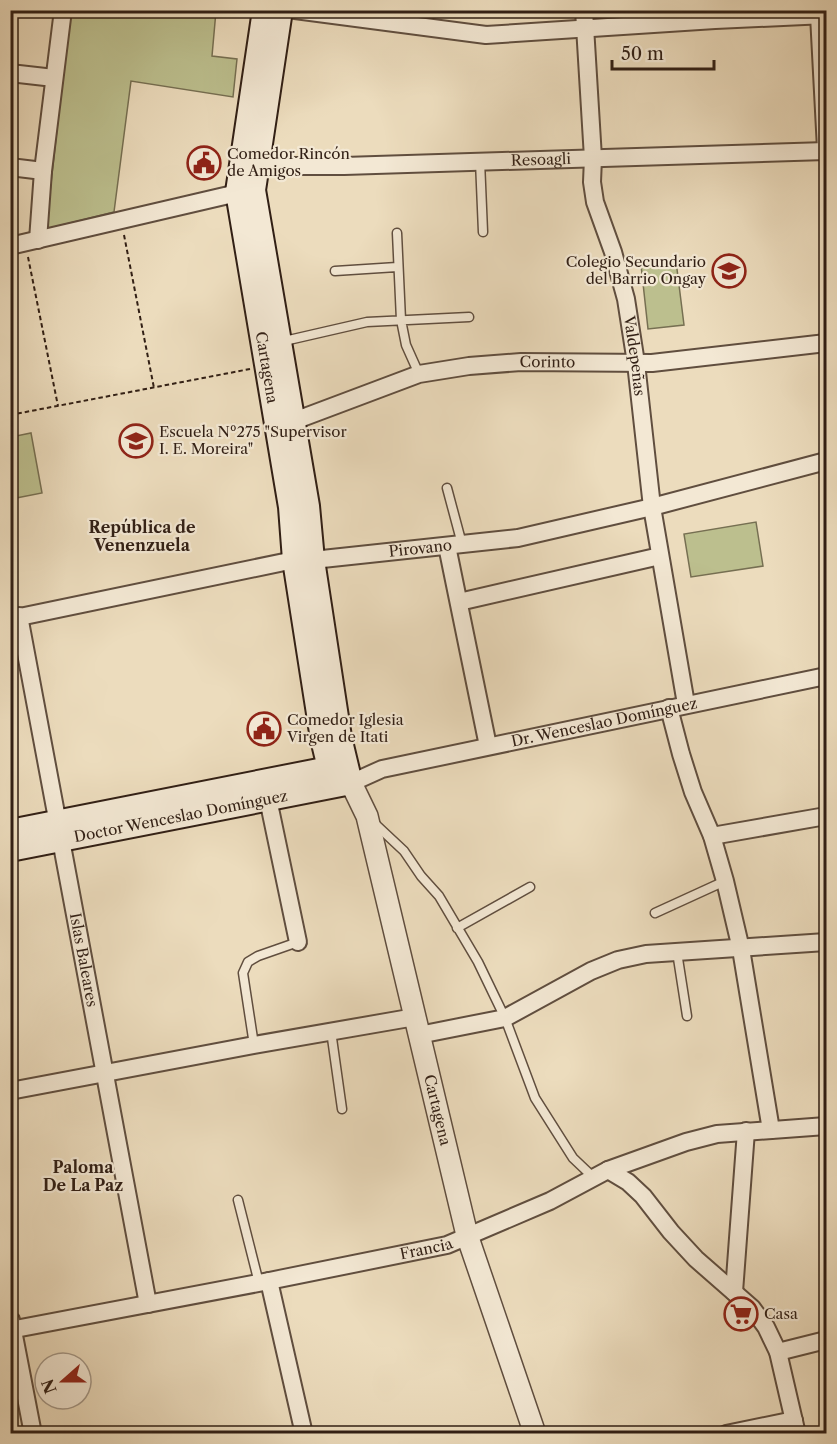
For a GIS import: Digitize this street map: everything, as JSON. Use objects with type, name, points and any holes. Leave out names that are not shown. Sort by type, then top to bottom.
[{"type":"main road","name":"Cartagena","points":[[264,10],[245,191],[265,366],[285,423],[308,506],[303,560],[340,737],[342,772]]},
{"type":"main road","name":"Cartagena","points":[[281,10],[256,166],[245,191],[280,342],[285,423]]},
{"type":"main road","name":"Doctor Wenceslao Domínguez","points":[[10,831],[59,831],[268,799],[342,772]]},
{"type":"main road","name":"Doctor Wenceslao Domínguez","points":[[10,850],[59,831],[342,772]]},
{"type":"street","points":[[63,10],[44,171],[25,243],[245,191]]},
{"type":"street","points":[[295,10],[486,35],[794,13],[823,15],[826,150]]},
{"type":"street","name":"Valdepeñas","points":[[584,10],[593,158],[592,182],[595,202],[613,252],[626,299],[636,363],[652,507],[686,704]]},
{"type":"street","points":[[10,73],[54,78]]},
{"type":"street","name":"Resoagli","points":[[256,166],[344,166],[826,150]]},
{"type":"street","points":[[10,167],[44,171]]},
{"type":"street","name":"Corinto","points":[[285,423],[419,374],[469,366],[521,362],[636,363],[708,358],[826,343]]},
{"type":"street","name":"Pirovano","points":[[15,617],[303,560],[518,538],[652,507],[826,461]]},
{"type":"street","points":[[454,545],[459,602],[488,746]]},
{"type":"street","points":[[459,602],[660,556]]},
{"type":"street","name":"Islas Baleares","points":[[15,617],[59,831],[148,1304]]},
{"type":"street","name":"Dr. Wenceslao Domínguez","points":[[342,772],[382,769],[826,676]]},
{"type":"street","points":[[669,708],[693,792],[712,836],[725,880],[741,949],[771,1130]]},
{"type":"street","name":"Cartagena","points":[[342,772],[366,816],[467,1235],[535,1434]]},
{"type":"street","points":[[268,799],[298,942]]},
{"type":"street","points":[[712,836],[826,816]]},
{"type":"street","points":[[10,1091],[331,1031],[505,1018],[591,971],[618,960],[646,954],[826,942]]},
{"type":"street","name":"Francia","points":[[11,1326],[148,1304],[447,1245],[550,1201],[601,1174],[686,1142],[717,1134],[826,1126]]},
{"type":"street","points":[[734,1292],[746,1131]]},
{"type":"street","points":[[601,1174],[628,1182],[643,1196],[670,1232],[696,1259],[752,1308],[766,1327],[778,1352],[795,1427],[726,1434]]},
{"type":"street","points":[[264,1282],[304,1434]]},
{"type":"street","points":[[11,1326],[33,1434]]},
{"type":"street","points":[[778,1352],[826,1340]]},
{"type":"lane","points":[[480,160],[483,232]]},
{"type":"lane","points":[[397,233],[401,320],[406,345],[419,374]]},
{"type":"lane","points":[[335,271],[397,267]]},
{"type":"lane","points":[[280,342],[366,322],[469,317]]},
{"type":"lane","points":[[447,488],[454,545]]},
{"type":"lane","points":[[366,816],[404,851],[420,876],[439,896],[478,962],[505,1018],[535,1098],[573,1158],[601,1174]]},
{"type":"lane","points":[[655,913],[725,880]]},
{"type":"lane","points":[[457,928],[530,887]]},
{"type":"lane","points":[[254,1045],[243,973],[248,962],[258,956],[298,942]]},
{"type":"lane","points":[[677,952],[687,1016]]},
{"type":"lane","points":[[331,1031],[342,1109]]},
{"type":"lane","points":[[238,1200],[264,1282]]},
{"type":"path","points":[[121,220],[154,388]]},
{"type":"path","points":[[25,243],[58,406]]},
{"type":"path","points":[[10,416],[265,366]]},
{"type":"green space","points":[[70,11],[216,11],[212,56],[237,59],[233,97],[131,81],[114,212],[46,229]]},
{"type":"green space","points":[[676,261],[684,325],[648,329],[641,265]]},
{"type":"green space","points":[[31,433],[42,493],[11,499],[11,437]]},
{"type":"green space","points":[[756,522],[763,566],[691,577],[684,534]]},
{"type":"place","name":"Comedor Rincón de Amigos","points":[[204,163]]},
{"type":"place","name":"Colegio Secundario del Barrio Ongay","points":[[729,271]]},
{"type":"place","name":"Escuela Nº275 \"Supervisor I. E. Moreira\"","points":[[136,441]]},
{"type":"place","name":"Comedor Iglesia Virgen de Itati","points":[[264,729]]},
{"type":"place","name":"Casa","points":[[741,1314]]},
{"type":"district","name":"República de Venenzuela","points":[[142,536]]},
{"type":"district","name":"Paloma De La Paz","points":[[83,1176]]}]
